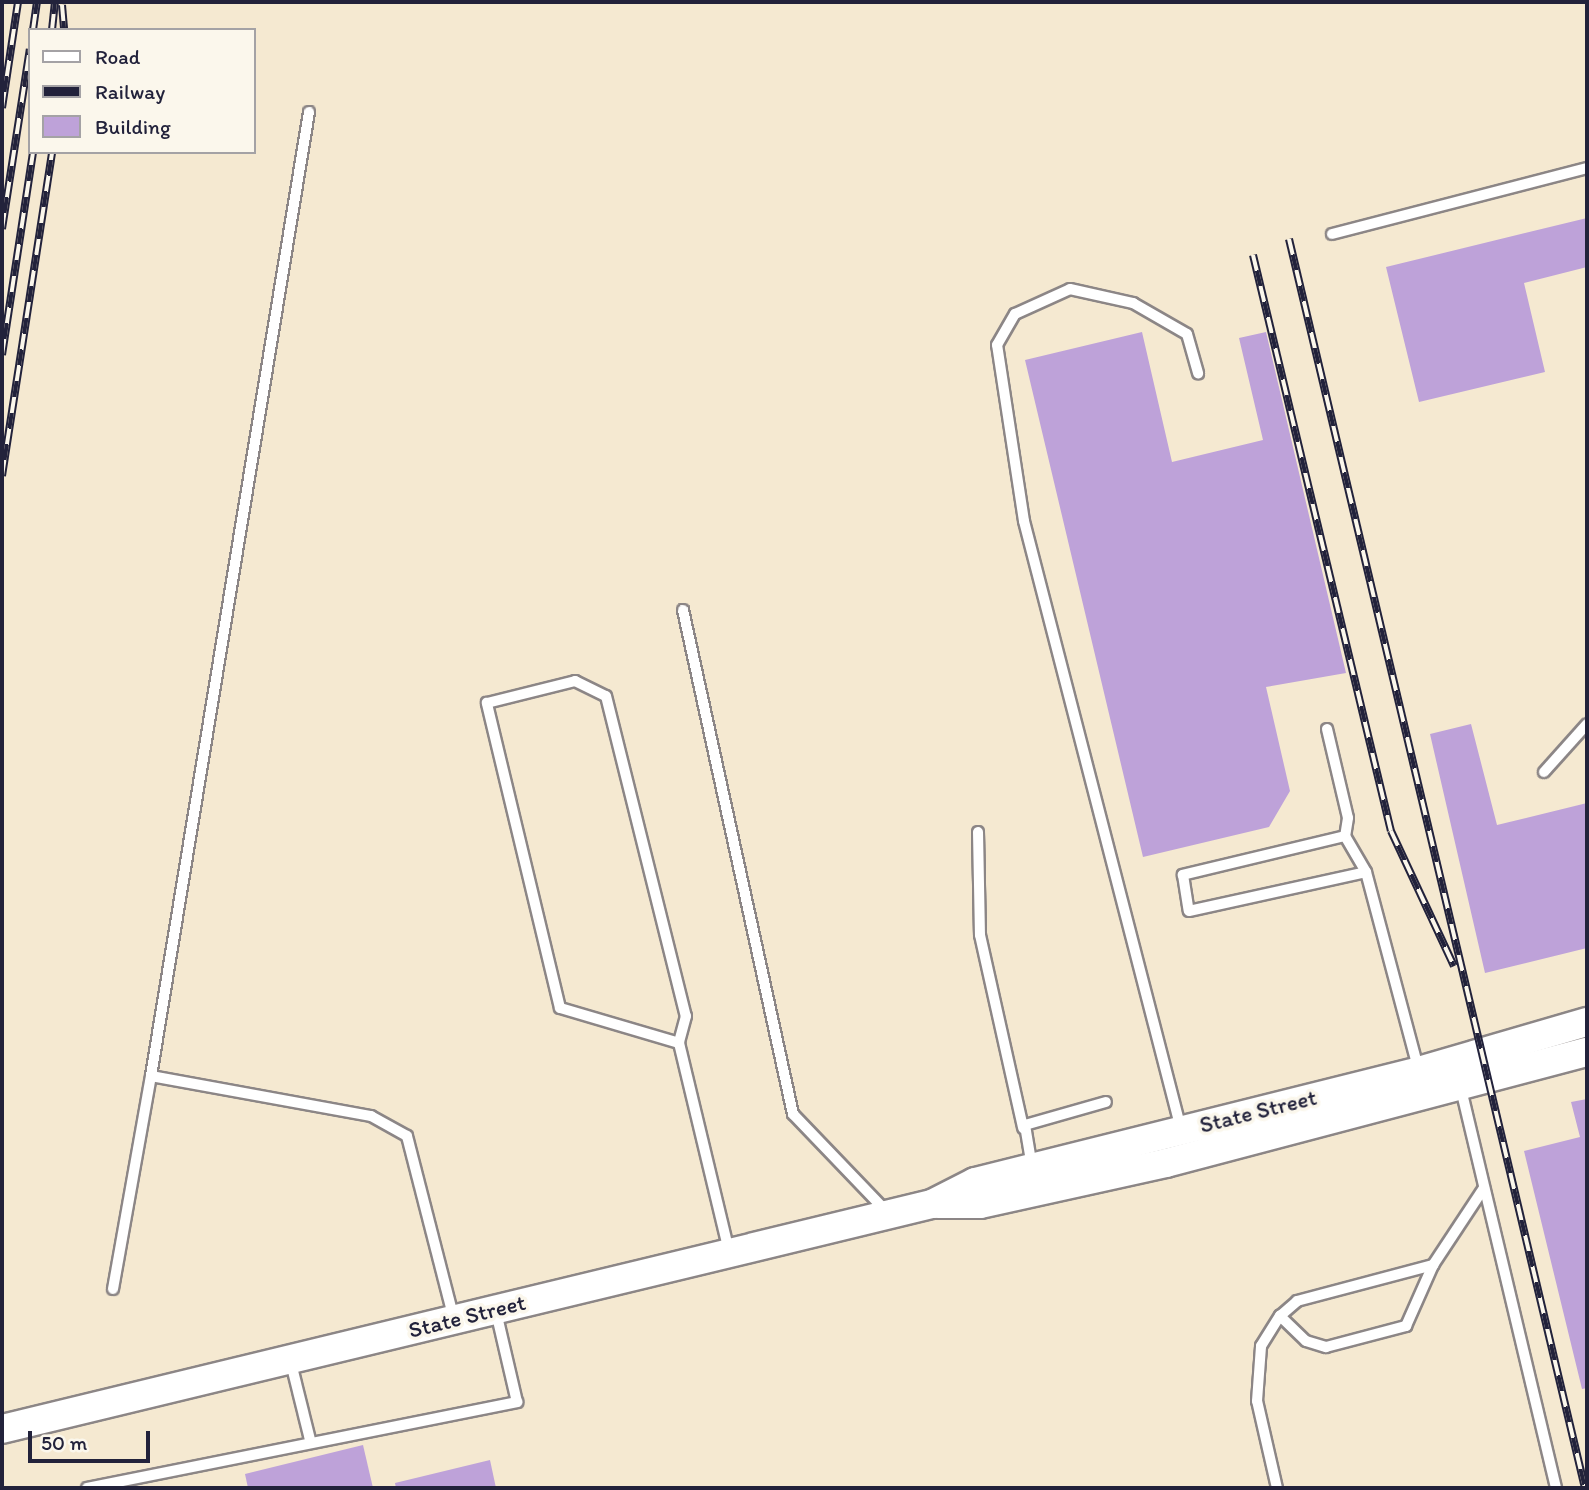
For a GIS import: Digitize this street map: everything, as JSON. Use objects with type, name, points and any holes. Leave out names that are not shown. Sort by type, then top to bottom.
[{"type":"street","name":"State Street","points":[[932,1204],[975,1182],[1419,1071],[1587,1022]]},
{"type":"street","name":"State Street","points":[[2,1429],[888,1214],[932,1204],[980,1204],[1166,1163],[1587,1052]]},
{"type":"lane","points":[[113,1289],[151,1076],[309,112]]},
{"type":"lane","points":[[1332,233],[1587,168]]},
{"type":"lane","points":[[1181,1130],[1024,521],[998,345],[1015,314],[1070,289],[1133,303],[1187,334],[1198,373]]},
{"type":"lane","points":[[683,610],[793,1114],[888,1214]]},
{"type":"lane","points":[[679,1043],[560,1008],[487,703],[575,681],[607,695],[686,1016],[679,1043],[729,1253]]},
{"type":"lane","points":[[1544,772],[1587,724]]},
{"type":"lane","points":[[1327,729],[1348,818],[1345,836],[1366,872],[1419,1071]]},
{"type":"lane","points":[[978,832],[979,935],[1032,1167]]},
{"type":"lane","points":[[1345,836],[1183,875],[1189,911],[1366,872]]},
{"type":"lane","points":[[151,1076],[371,1116],[407,1136],[455,1319]]},
{"type":"lane","points":[[1460,1085],[1556,1488]]},
{"type":"lane","points":[[1023,1128],[1106,1102]]},
{"type":"lane","points":[[1280,1316],[1306,1341],[1326,1348],[1406,1326],[1433,1265],[1484,1188]]},
{"type":"lane","points":[[1277,1488],[1257,1401],[1261,1346],[1280,1316],[1297,1301],[1433,1265]]},
{"type":"lane","points":[[87,1488],[310,1440],[517,1402],[495,1310]]},
{"type":"lane","points":[[290,1359],[310,1440]]},
{"type":"building","points":[[1587,218],[1587,267],[1524,283],[1545,372],[1419,402],[1386,267]]},
{"type":"building","points":[[1142,332],[1172,462],[1263,440],[1239,338],[1266,332],[1346,673],[1266,687],[1290,791],[1269,827],[1143,857],[1025,360]]},
{"type":"building","points":[[1471,724],[1497,825],[1587,803],[1587,948],[1485,973],[1430,734]]},
{"type":"building","points":[[1587,1099],[1587,1388],[1582,1389],[1524,1151],[1580,1137],[1571,1102]]},
{"type":"building","points":[[363,1445],[373,1488],[248,1488],[245,1474]]},
{"type":"building","points":[[490,1460],[496,1488],[396,1488],[395,1483]]},
{"type":"railway","points":[[2,108],[18,2]]},
{"type":"railway","points":[[33,28],[37,2]]},
{"type":"railway","points":[[52,28],[55,2]]},
{"type":"railway","points":[[62,5],[64,28]]},
{"type":"railway","points":[[2,229],[28,62]]},
{"type":"railway","points":[[2,355],[33,154]]},
{"type":"railway","points":[[2,476],[52,154]]},
{"type":"railway","points":[[1289,239],[1585,1488]]},
{"type":"railway","points":[[1253,255],[1391,831],[1454,966]]}]
